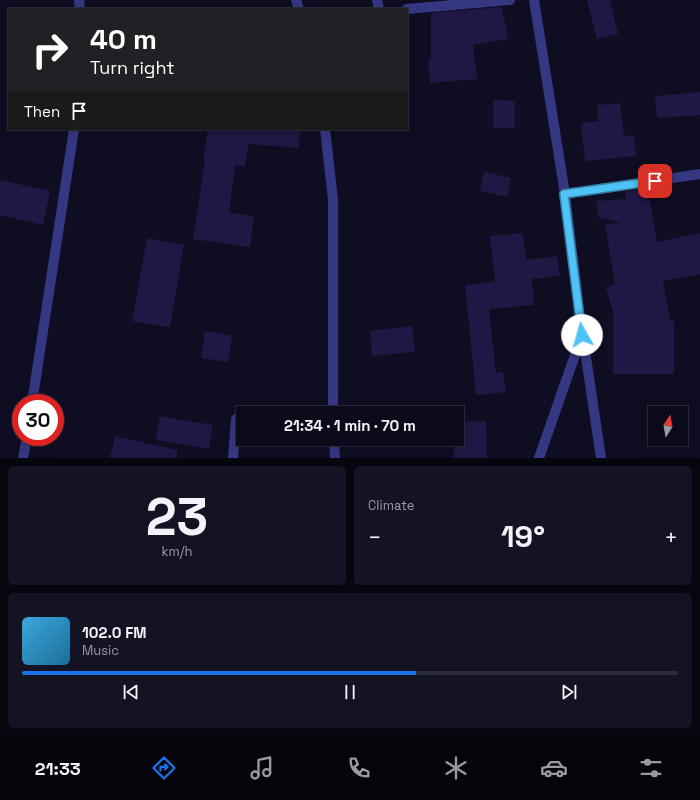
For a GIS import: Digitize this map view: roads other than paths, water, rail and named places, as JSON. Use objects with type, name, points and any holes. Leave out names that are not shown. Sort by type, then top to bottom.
[{"type":"street","points":[[408,9],[510,0]]},
{"type":"street","points":[[534,0],[564,194],[582,335],[600,458]]},
{"type":"street","points":[[33,394],[74,130]]},
{"type":"street","points":[[325,130],[333,200],[333,406]]},
{"type":"street","points":[[564,194],[700,174]]},
{"type":"street","points":[[539,458],[582,335]]},
{"type":"street","points":[[233,458],[236,419]]},
{"type":"street","points":[[24,458],[26,446]]},
{"type":"street","points":[[334,446],[335,458]]}]
